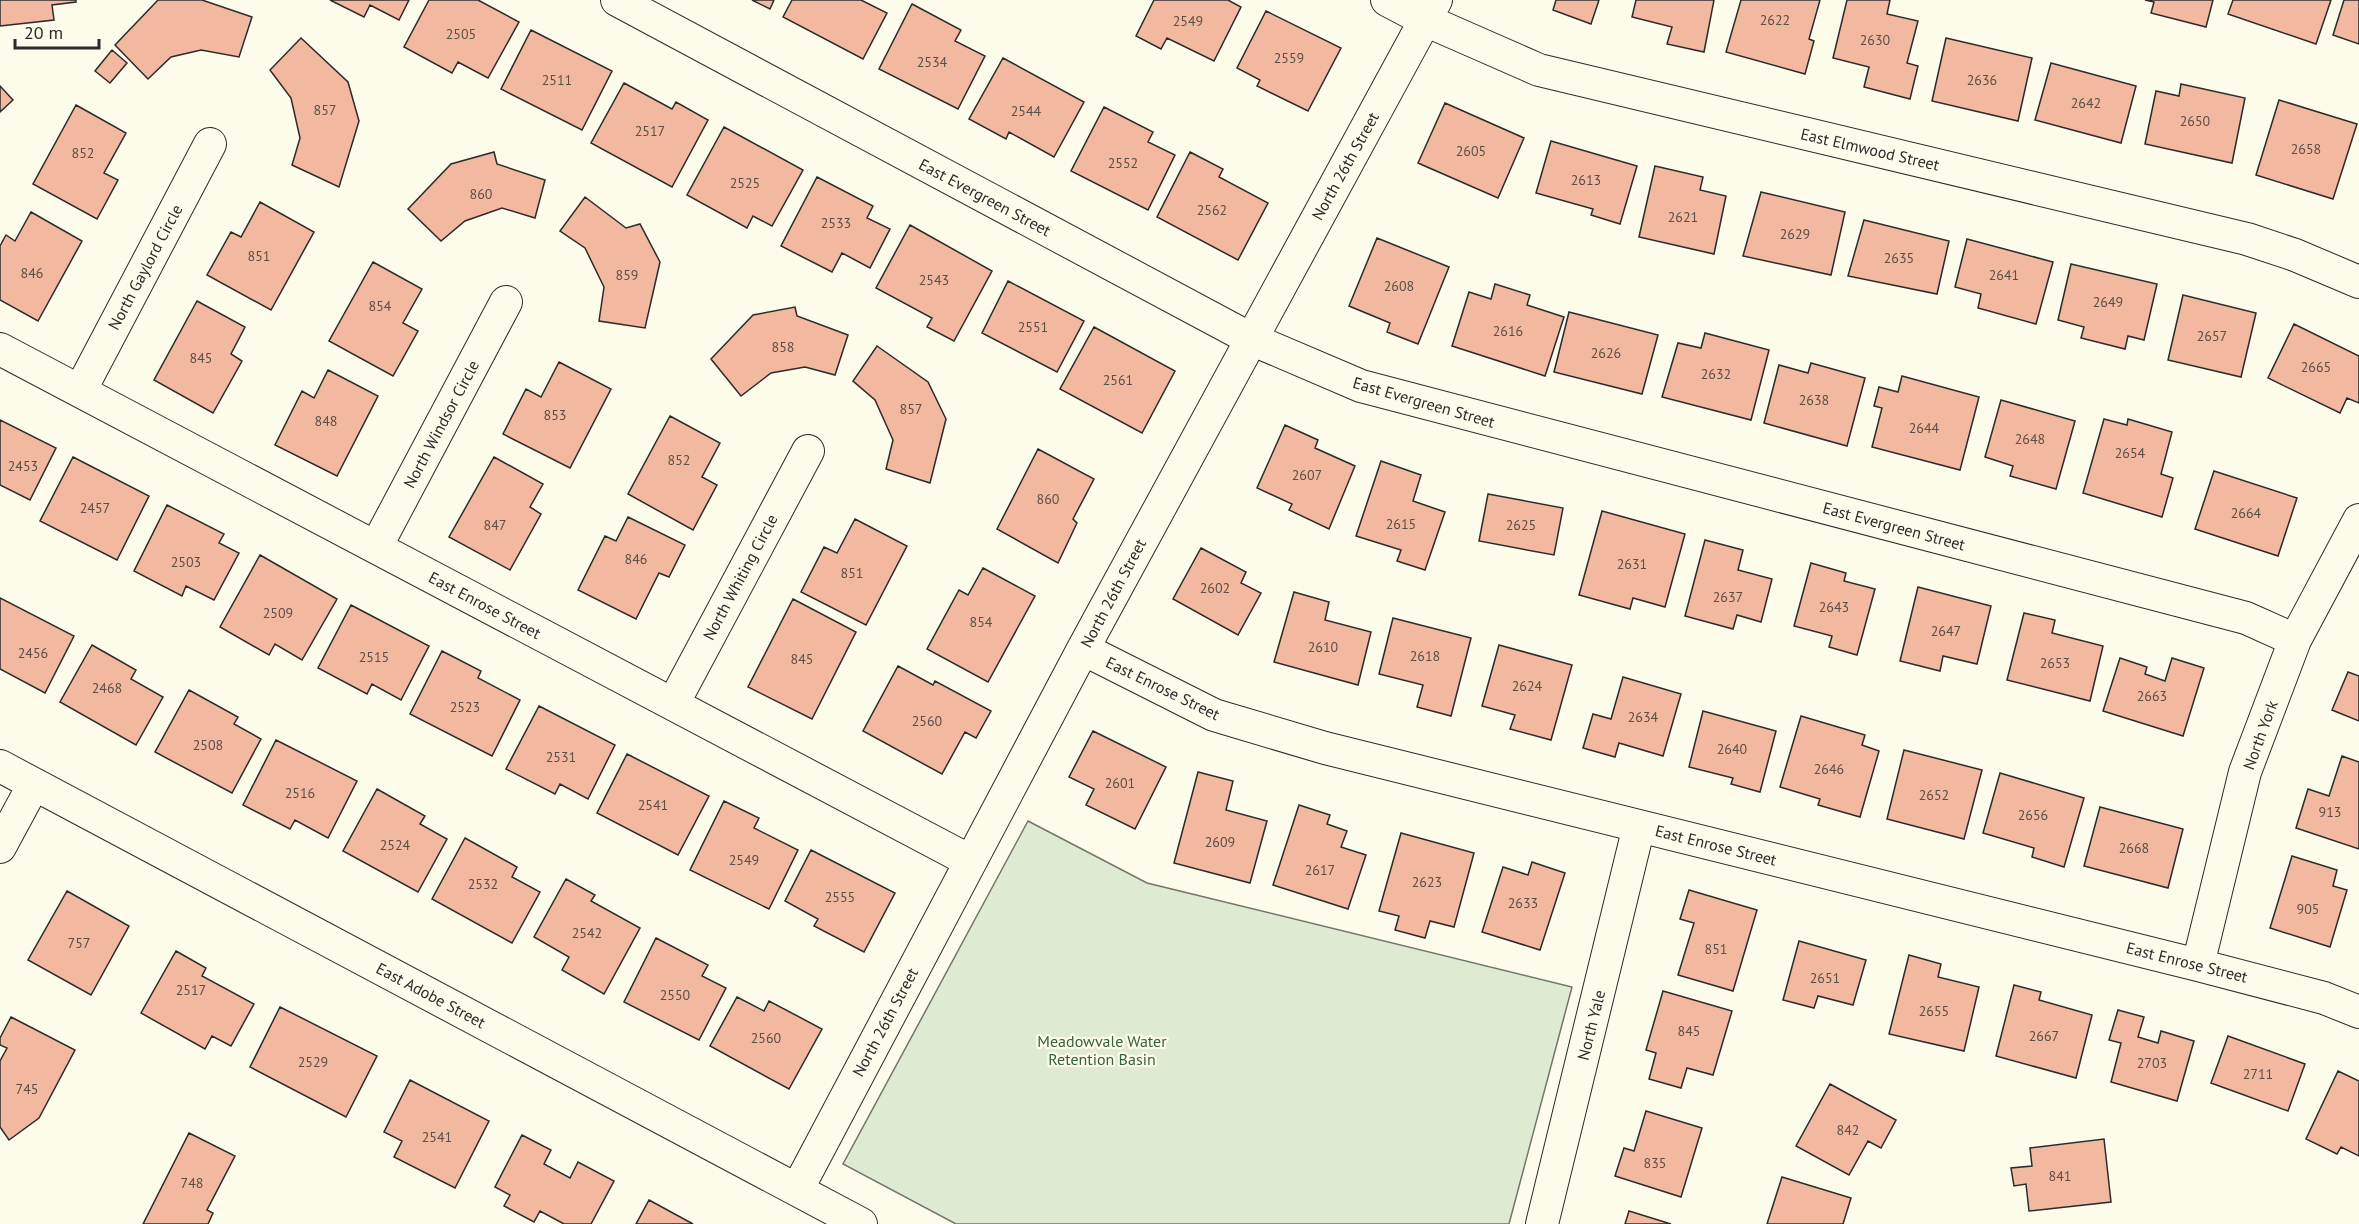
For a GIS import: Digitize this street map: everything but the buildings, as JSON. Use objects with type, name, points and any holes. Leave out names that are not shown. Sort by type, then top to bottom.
[{"type":"street","name":"East Evergreen Street","points":[[616,0],[1251,339],[1361,386],[2246,618],[2295,640]]},
{"type":"street","name":"East Elmwood Street","points":[[1387,0],[1431,10],[1539,70],[2247,239],[2295,255],[2359,282]]},
{"type":"street","name":"North 26th Street","points":[[797,1190],[1083,649],[1431,10]]},
{"type":"street","name":"North Gaylord Circle","points":[[80,391],[210,144]]},
{"type":"street","name":"North Windsor Circle","points":[[376,547],[506,302]]},
{"type":"street","name":"East Enrose Street","points":[[0,349],[970,861]]},
{"type":"street","name":"North Whiting Circle","points":[[673,704],[808,451]]},
{"type":"street","name":"North York","points":[[2198,964],[2246,772],[2295,640],[2359,520]]},
{"type":"street","name":"East Enrose Street","points":[[1083,649],[1214,715],[1325,748],[2198,964],[2324,998],[2359,1012]]},
{"type":"street","name":"East Adobe Street","points":[[0,766],[861,1224]]},
{"type":"street","points":[[0,847],[34,784]]},
{"type":"street","name":"North Yale","points":[[1542,1224],[1639,826]]},
{"type":"green space","name":"Meadowvale Water Retention Basin","points":[[1028,821],[1147,883],[1572,987],[1509,1224],[956,1224],[843,1164]]}]
